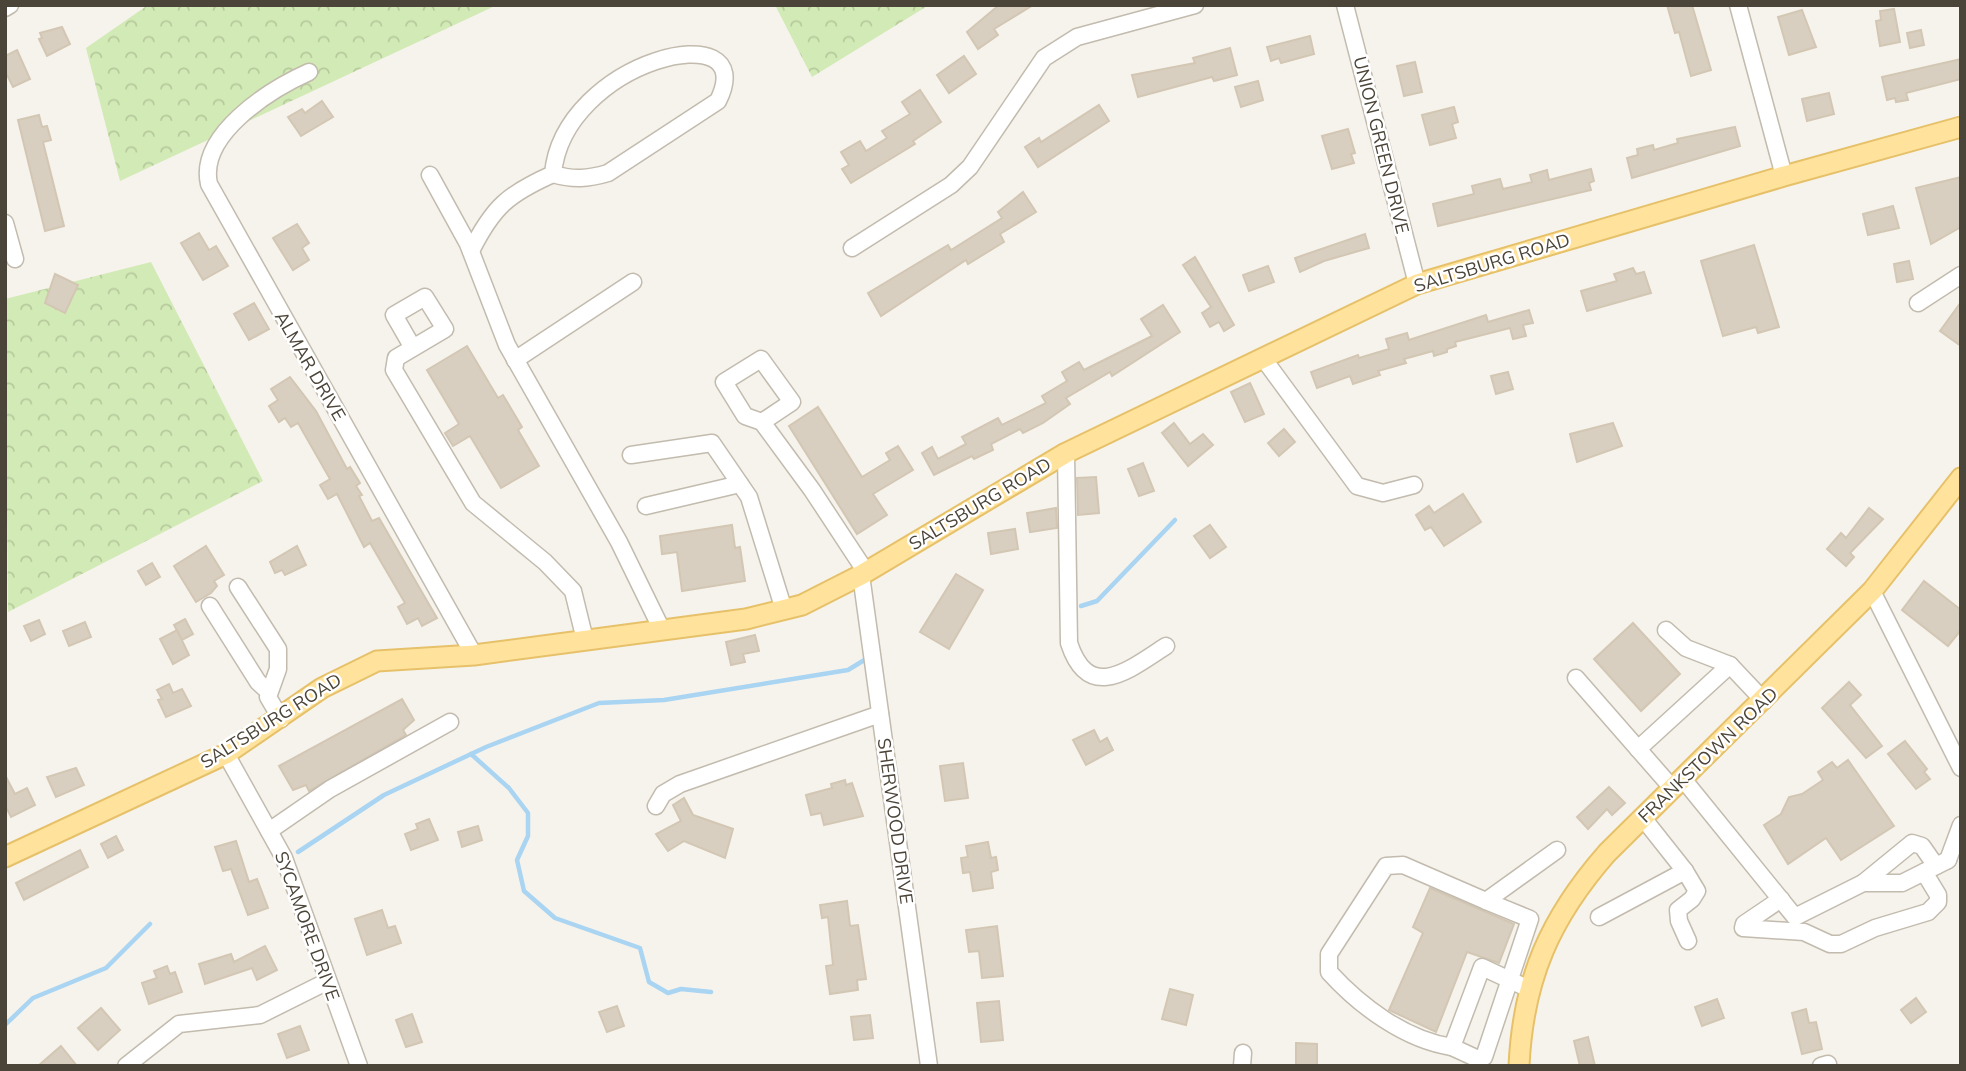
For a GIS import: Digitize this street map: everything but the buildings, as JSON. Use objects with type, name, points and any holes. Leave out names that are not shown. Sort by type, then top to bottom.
[{"type":"main road","name":"SALTSBURG ROAD","points":[[5,857],[226,754],[281,719],[322,688],[377,661],[474,655],[746,620],[802,605],[864,574],[1066,453],[1417,284],[1961,127]]},
{"type":"main road","name":"FRANKSTOWN ROAD","points":[[1519,1066],[1521,1035],[1530,989],[1543,947],[1556,921],[1589,874],[1872,591],[1961,478]]},
{"type":"street","points":[[852,248],[951,185],[970,167],[1044,58],[1077,37],[1195,5]]},
{"type":"street","name":"UNION GREEN DRIVE","points":[[1345,5],[1417,284]]},
{"type":"street","points":[[1738,5],[1784,176]]},
{"type":"street","points":[[471,251],[488,218],[506,198],[553,174],[567,179],[589,179],[608,173],[636,158],[718,101],[725,87],[720,65],[709,55],[692,52],[670,56],[628,72],[593,96],[566,127],[555,152],[553,174]]},
{"type":"street","name":"ALMAR DRIVE","points":[[309,72],[276,90],[222,134],[207,162],[209,184],[474,655]]},
{"type":"street","points":[[430,174],[471,251],[515,360],[620,542],[662,630]]},
{"type":"street","points":[[5,223],[15,259]]},
{"type":"street","points":[[1918,303],[1961,275]]},
{"type":"street","points":[[515,360],[633,282]]},
{"type":"street","points":[[413,348],[396,358],[394,370],[431,435],[479,510],[545,562],[573,591],[585,640]]},
{"type":"street","points":[[1263,358],[1357,486],[1366,491],[1383,493],[1414,485]]},
{"type":"street","points":[[762,422],[812,490],[864,574]]},
{"type":"street","points":[[631,455],[712,443],[749,498],[784,610]]},
{"type":"street","points":[[1066,453],[1069,643],[1075,660],[1093,676],[1106,679],[1121,675],[1166,646]]},
{"type":"street","points":[[646,506],[740,484]]},
{"type":"street","name":"SHERWOOD DRIVE","points":[[864,574],[880,714],[929,1066]]},
{"type":"street","points":[[238,587],[278,649],[278,669],[269,692],[269,701],[281,719]]},
{"type":"street","points":[[1872,591],[1956,746],[1961,768]]},
{"type":"street","points":[[210,606],[258,682],[269,692]]},
{"type":"street","points":[[1666,630],[1686,648],[1730,665],[1764,701]]},
{"type":"street","points":[[1637,749],[1730,665]]},
{"type":"street","points":[[1576,678],[1637,749],[1678,784],[1781,899],[1804,932]]},
{"type":"street","points":[[656,806],[663,793],[680,784],[880,714]]},
{"type":"street","points":[[269,831],[330,789],[450,722]]},
{"type":"street","name":"SYCAMORE DRIVE","points":[[226,754],[284,858],[359,1066]]},
{"type":"street","points":[[1643,818],[1685,871],[1697,891],[1692,899],[1678,910],[1679,921],[1688,941]]},
{"type":"street","points":[[1863,883],[1902,883],[1936,866],[1961,825]]},
{"type":"street","points":[[1781,899],[1744,924],[1743,928],[1804,932],[1830,944],[1842,944],[1875,929],[1928,912],[1938,902],[1936,866],[1922,846],[1912,843],[1863,883],[1795,917]]},
{"type":"street","points":[[1486,901],[1557,850]]},
{"type":"street","points":[[1403,865],[1530,919],[1522,939],[1484,1057],[1478,1059],[1452,1047],[1437,1045],[1372,1012],[1329,972],[1329,954],[1386,866],[1403,865]]},
{"type":"street","points":[[1936,866],[1961,872]]},
{"type":"street","points":[[1599,917],[1685,871]]},
{"type":"street","points":[[1522,939],[1543,947]]},
{"type":"street","points":[[1452,1047],[1482,967],[1530,989]]},
{"type":"street","points":[[126,1066],[178,1024],[260,1015],[328,981]]},
{"type":"green space","points":[[148,5],[497,5],[120,181],[86,48]]},
{"type":"green space","points":[[775,5],[929,5],[812,77]]},
{"type":"green space","points":[[151,262],[263,481],[8,612],[5,299]]},
{"type":"waterway","points":[[1081,606],[1097,601],[1175,520]]},
{"type":"waterway","points":[[298,852],[384,795],[486,747],[599,703],[664,700],[848,670],[866,659]]},
{"type":"waterway","points":[[471,754],[509,788],[528,813],[528,836],[517,860],[524,891],[555,918],[640,948],[649,982],[668,993],[681,989],[711,992]]},
{"type":"waterway","points":[[5,1025],[33,998],[106,968],[150,924]]}]
